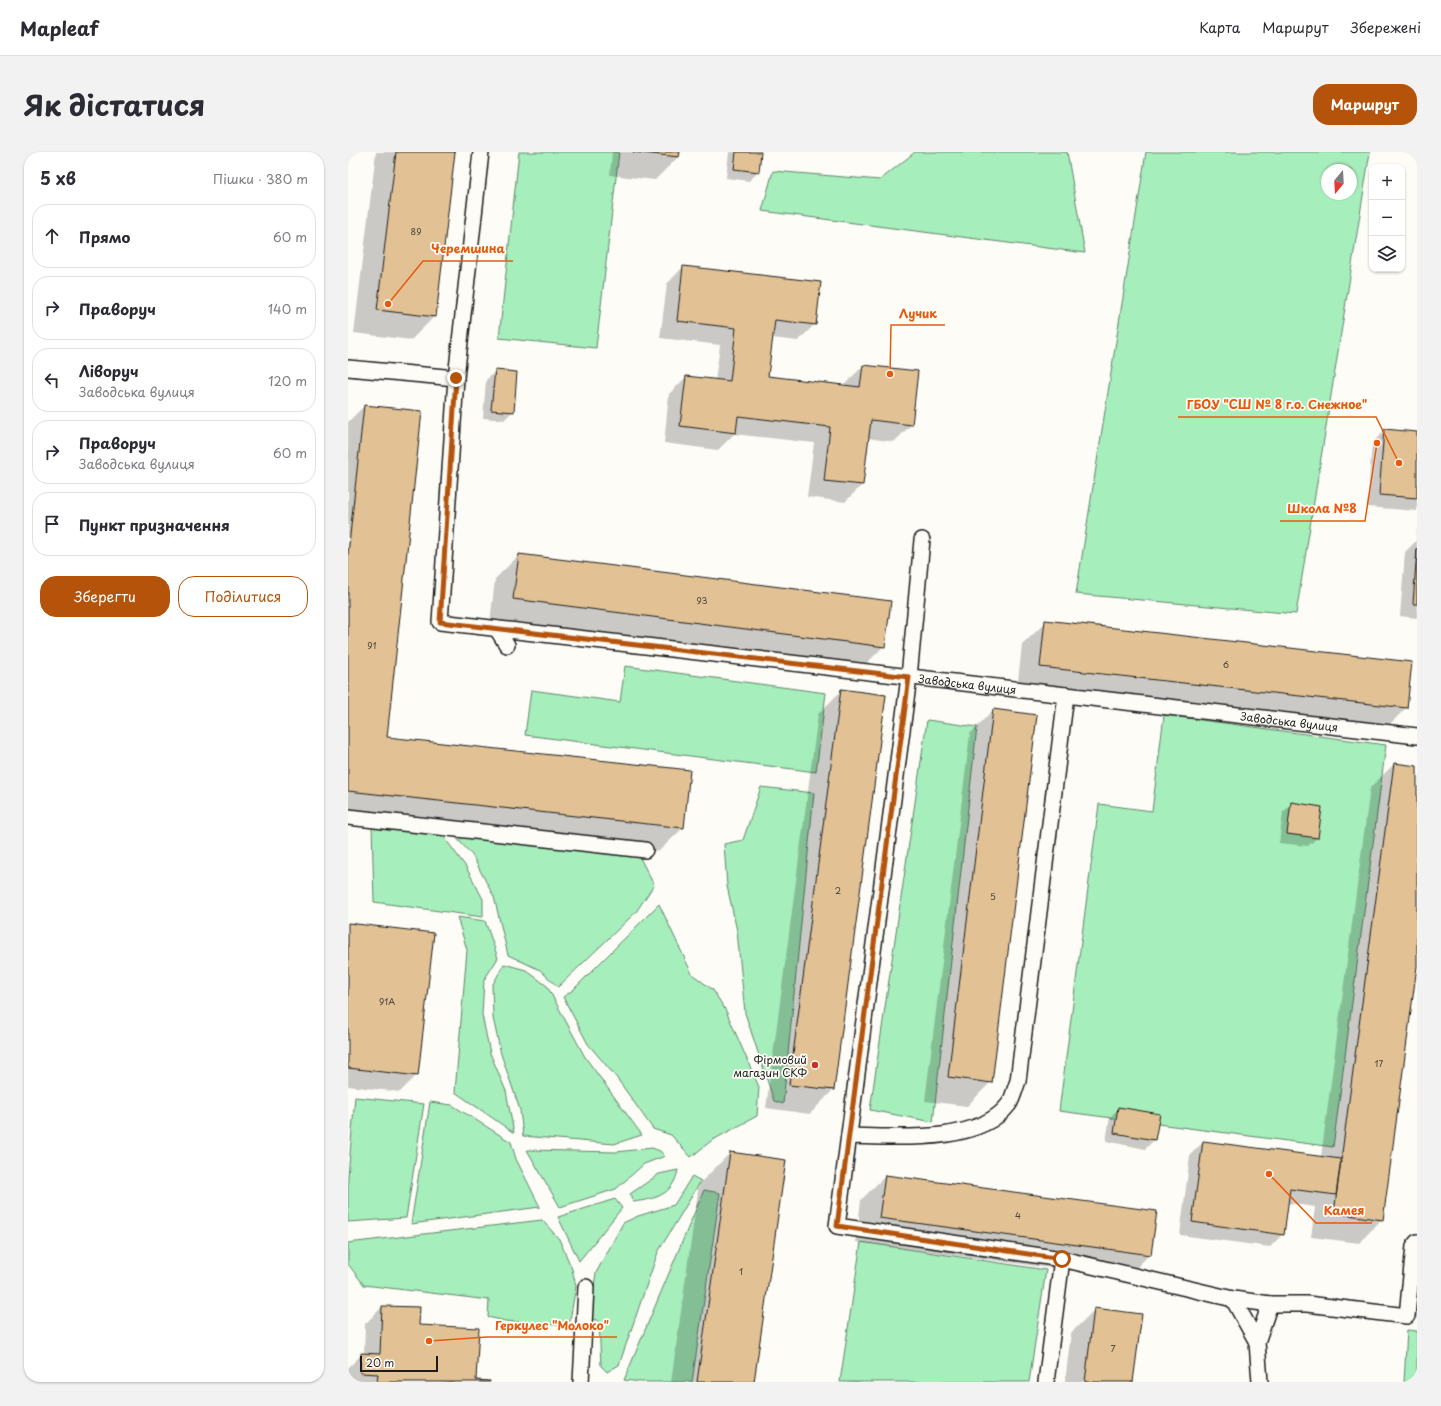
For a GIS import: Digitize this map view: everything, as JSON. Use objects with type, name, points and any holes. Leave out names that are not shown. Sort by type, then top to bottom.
[{"type":"lane","points":[[348,368],[456,378],[480,152]]},
{"type":"lane","name":"Заводська вулиця","points":[[456,378],[440,622],[1417,736]]},
{"type":"lane","points":[[922,540],[909,677],[837,1226],[1062,1259],[1233,1299],[1270,1304],[1307,1304],[1412,1316],[1414,1246],[1417,1242]]},
{"type":"lane","points":[[496,629],[507,645]]},
{"type":"lane","points":[[849,1136],[926,1137],[971,1129],[996,1117],[1009,1104],[1018,1081],[1066,695]]},
{"type":"lane","points":[[348,817],[645,850]]},
{"type":"lane","points":[[1046,1382],[1062,1259]]},
{"type":"lane","points":[[581,1382],[586,1287]]},
{"type":"lane","points":[[1233,1299],[1257,1342]]},
{"type":"lane","points":[[1260,1382],[1257,1342],[1270,1304]]},
{"type":"green space","points":[[519,152],[619,152],[596,348],[499,338]]},
{"type":"green space","points":[[915,152],[1067,152],[1085,253],[762,211],[773,171],[880,180]]},
{"type":"green space","points":[[1146,152],[1370,152],[1296,614],[1076,594]]},
{"type":"green space","points":[[625,666],[826,693],[816,772],[525,735],[531,690],[620,702]]},
{"type":"green space","points":[[1164,715],[1386,745],[1333,1147],[1059,1111],[1099,804],[1152,811]]},
{"type":"green space","points":[[927,720],[977,727],[933,1122],[870,1110]]},
{"type":"green space","points":[[761,787],[814,793],[783,1104],[774,1101],[745,1013],[737,931],[727,886],[724,844],[743,840]]},
{"type":"green space","points":[[372,825],[441,833],[466,867],[483,899],[483,917],[374,902]]},
{"type":"green space","points":[[452,833],[638,854],[654,885],[636,912],[558,987],[540,970],[508,955],[494,897],[472,855]]},
{"type":"green space","points":[[659,904],[692,974],[713,990],[726,1011],[759,1087],[757,1116],[711,1141],[691,1157],[671,1135],[653,1129],[616,1077],[588,1044],[563,997],[573,990]]},
{"type":"green space","points":[[457,917],[485,921],[498,958],[484,980],[482,1015],[490,1053],[506,1091],[514,1133],[455,1092],[467,950]]},
{"type":"green space","points":[[504,964],[526,970],[547,986],[585,1057],[642,1135],[614,1144],[523,1136],[520,1110],[501,1054],[493,1018],[492,986]]},
{"type":"green space","points":[[355,1097],[424,1104],[406,1218],[348,1222],[348,1176]]},
{"type":"green space","points":[[430,1102],[452,1105],[511,1142],[516,1159],[540,1207],[411,1224]]},
{"type":"green space","points":[[652,1148],[660,1151],[665,1156],[644,1164],[616,1189],[560,1207],[527,1150],[616,1152]]},
{"type":"green space","points":[[678,1170],[676,1178],[668,1190],[656,1197],[633,1202],[630,1194],[659,1174]]},
{"type":"green space","points":[[692,1176],[701,1181],[658,1252],[619,1365],[607,1372],[601,1366],[599,1321],[589,1318],[596,1273],[623,1223],[638,1216],[674,1205]]},
{"type":"green space","points":[[704,1190],[720,1193],[692,1382],[641,1382],[624,1380]]},
{"type":"green space","points":[[615,1199],[622,1208],[579,1261],[558,1217]]},
{"type":"green space","points":[[542,1220],[559,1239],[572,1269],[576,1286],[569,1326],[505,1321],[488,1317],[489,1300],[364,1285],[348,1264],[348,1243]]},
{"type":"green space","points":[[861,1242],[1046,1270],[1029,1382],[840,1382]]},
{"type":"green space","points":[[1407,1330],[1417,1331],[1417,1382],[1404,1382]]},
{"type":"building","points":[[396,152],[455,152],[436,317],[377,310]]},
{"type":"building","points":[[633,152],[680,152],[679,157]]},
{"type":"building","points":[[736,152],[761,152],[759,172],[734,169]]},
{"type":"building","points":[[683,266],[821,282],[816,325],[775,320],[768,376],[860,387],[863,365],[918,371],[912,425],[871,420],[863,485],[824,481],[830,427],[738,416],[736,433],[680,426],[686,376],[730,381],[736,328],[677,321]]},
{"type":"building","points":[[495,370],[517,372],[514,412],[491,410]]},
{"type":"building","points":[[364,405],[422,411],[387,737],[690,770],[684,828],[348,791],[348,554]]},
{"type":"building","points":[[1384,429],[1417,432],[1417,498],[1379,495]]},
{"type":"building","points":[[1417,548],[1417,604],[1413,604]]},
{"type":"building","points":[[519,554],[891,601],[885,647],[513,599]]},
{"type":"building","points":[[1045,620],[1412,662],[1407,708],[1040,667]]},
{"type":"building","points":[[841,689],[886,695],[834,1090],[789,1085]]},
{"type":"building","points":[[993,709],[1037,715],[992,1083],[948,1077]]},
{"type":"building","points":[[1394,763],[1417,766],[1417,966],[1383,1220],[1334,1213]]},
{"type":"building","points":[[1291,802],[1322,807],[1318,838],[1287,834]]},
{"type":"building","points":[[348,923],[434,933],[418,1076],[348,1068]]},
{"type":"building","points":[[1118,1107],[1160,1114],[1155,1140],[1114,1133]]},
{"type":"building","points":[[1203,1141],[1341,1159],[1336,1195],[1290,1189],[1284,1235],[1192,1222]]},
{"type":"building","points":[[730,1152],[786,1160],[754,1382],[697,1382]]},
{"type":"building","points":[[885,1175],[1157,1211],[1151,1255],[879,1218]]},
{"type":"building","points":[[382,1306],[420,1307],[419,1325],[479,1328],[476,1380],[490,1382],[377,1382],[378,1374],[360,1373],[361,1353],[380,1354]]},
{"type":"building","points":[[1094,1308],[1142,1314],[1133,1382],[1085,1382]]},
{"type":"place","name":"Черемшина","points":[[388,304]]},
{"type":"place","name":"Лучик","points":[[890,374]]},
{"type":"place","name":"Школа №8","points":[[1377,443]]},
{"type":"place","name":"ГБОУ \"СШ № 8 г.о. Снежное\"","points":[[1399,463]]},
{"type":"place","name":"Фірмовий магазин СКФ","points":[[815,1065]]},
{"type":"place","name":"Камея","points":[[1269,1174]]},
{"type":"place","name":"Геркулес \"Молоко\"","points":[[429,1341]]},
{"type":"route","points":[[456,378],[440,622],[909,677],[837,1226],[1062,1259]]}]
